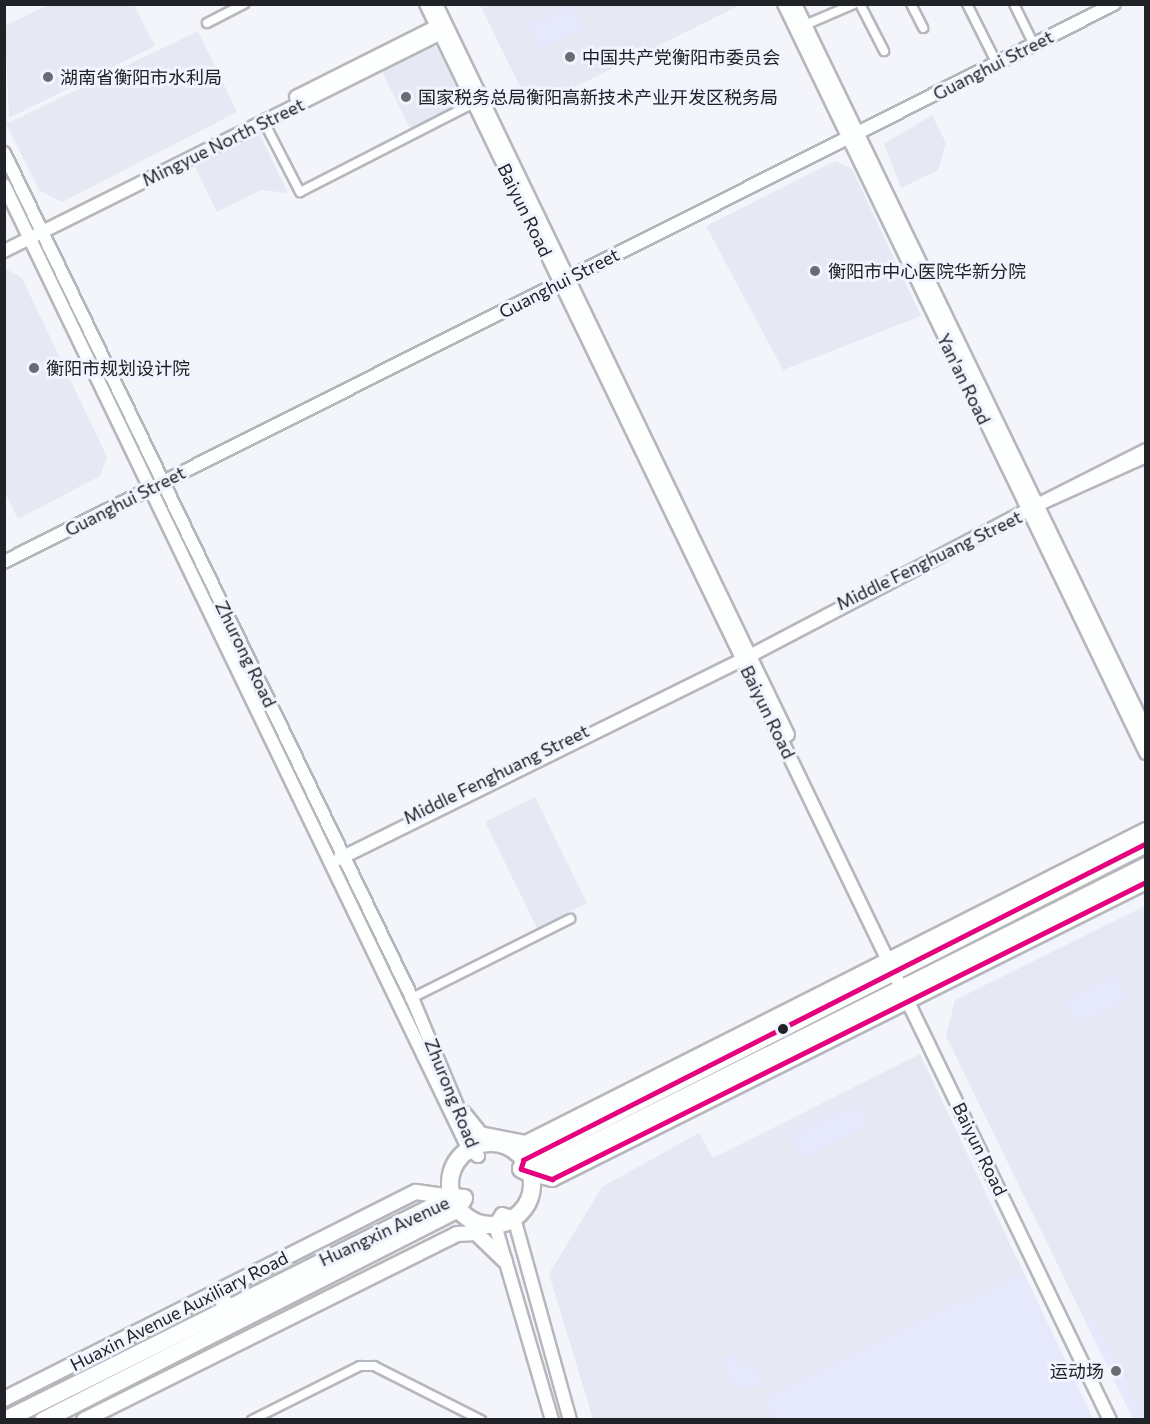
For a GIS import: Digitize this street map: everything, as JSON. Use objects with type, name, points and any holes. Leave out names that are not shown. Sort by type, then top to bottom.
[{"type":"highway","points":[[526,1167],[895,964],[1146,844]]},
{"type":"highway","points":[[526,1167],[909,993],[1146,866]]},
{"type":"highway","points":[[504,1145],[526,1167],[521,1198],[504,1219],[468,1218],[458,1201],[453,1170],[474,1150],[504,1145]]},
{"type":"highway","name":"Huangxin Avenue","points":[[5,1419],[222,1299],[458,1201]]},
{"type":"highway","name":"Huangxin Avenue","points":[[43,1419],[458,1201]]},
{"type":"main road","name":"Baiyun Road","points":[[426,4],[1118,1419]]},
{"type":"main road","name":"Baiyun Road","points":[[436,4],[562,278]]},
{"type":"main road","name":"Yan'an Road","points":[[784,4],[851,133],[1033,508],[1146,730]]},
{"type":"main road","name":"Yan'an Road","points":[[795,4],[851,133]]},
{"type":"main road","name":"Guanghui Street","points":[[851,133],[1099,4]]},
{"type":"main road","name":"Guanghui Street","points":[[4,554],[162,479],[851,133],[1114,4]]},
{"type":"main road","name":"Mingyue North Street","points":[[41,229],[264,122],[439,30]]},
{"type":"main road","points":[[4,250],[29,235],[439,30]]},
{"type":"main road","name":"Zhurong Road","points":[[4,153],[412,998],[464,1114],[474,1150]]},
{"type":"main road","name":"Zhurong Road","points":[[4,184],[329,861],[474,1150]]},
{"type":"main road","points":[[4,243],[29,235]]},
{"type":"main road","name":"Middle Fenghuang Street","points":[[329,861],[744,655],[1146,450]]},
{"type":"main road","name":"Middle Fenghuang Street","points":[[1033,508],[1146,456]]},
{"type":"main road","name":"Guanghui Street","points":[[4,562],[149,485]]},
{"type":"main road","name":"Yan'an Road","points":[[1033,508],[1146,753]]},
{"type":"main road","points":[[464,1114],[480,1134],[526,1143],[895,964],[1146,830]]},
{"type":"main road","points":[[909,993],[1146,882]]},
{"type":"main road","name":"Baiyun Road","points":[[909,993],[1110,1419]]},
{"type":"main road","points":[[504,1219],[505,1261],[552,1419]]},
{"type":"main road","points":[[504,1219],[570,1419]]},
{"type":"main road","points":[[84,1419],[457,1233],[476,1233],[505,1261]]},
{"type":"main road","name":"Huaxin Avenue Auxiliary Road","points":[[4,1399],[222,1299]]},
{"type":"street","points":[[207,23],[244,4]]},
{"type":"street","points":[[805,25],[854,4]]},
{"type":"street","points":[[860,4],[884,51]]},
{"type":"street","points":[[911,4],[923,28]]},
{"type":"street","points":[[968,4],[994,58]]},
{"type":"street","points":[[1014,4],[1031,39]]},
{"type":"street","points":[[264,122],[300,192],[474,103]]},
{"type":"street","points":[[412,998],[570,919]]},
{"type":"street","points":[[252,1419],[360,1366],[374,1366],[481,1419]]},
{"type":"shaded area","name":"湖南省衡阳市水利局","points":[[48,5],[134,5],[155,46],[9,118],[5,26]]},
{"type":"shaded area","name":"中国共产党衡阳市委员会","points":[[480,5],[740,5],[531,109]]},
{"type":"shaded area","points":[[572,5],[584,29],[541,51],[528,25]]},
{"type":"shaded area","points":[[198,31],[237,112],[62,202],[39,190],[6,124]]},
{"type":"shaded area","points":[[430,47],[437,47],[464,103],[411,130],[382,72]]},
{"type":"shaded area","points":[[932,115],[946,143],[938,170],[901,188],[884,144]]},
{"type":"shaded area","points":[[259,133],[288,193],[261,190],[217,212],[194,165]]},
{"type":"shaded area","name":"衡阳市中心医院华新分院","points":[[835,161],[852,169],[921,316],[783,370],[706,226]]},
{"type":"shaded area","name":"衡阳市规划设计院","points":[[4,268],[22,278],[107,457],[100,476],[18,519],[5,493]]},
{"type":"shaded area","points":[[535,797],[587,903],[537,928],[485,822]]},
{"type":"shaded area","points":[[1145,906],[1145,1419],[1133,1419],[946,1036],[955,1000]]},
{"type":"shaded area","points":[[1115,974],[1128,1001],[1077,1025],[1064,998]]},
{"type":"shaded area","points":[[920,1054],[1093,1419],[593,1419],[549,1274],[602,1187],[699,1133],[713,1158]]},
{"type":"shaded area","points":[[857,1102],[869,1125],[801,1158],[790,1135]]},
{"type":"shaded area","points":[[1023,1271],[1093,1419],[772,1419],[762,1398]]},
{"type":"shaded area","name":"运动场","points":[[1096,1318],[1145,1419],[1133,1419],[1086,1323]]},
{"type":"shaded area","points":[[737,1351],[744,1367],[754,1362],[765,1385],[736,1391],[721,1359]]},
{"type":"transit line","points":[[1146,844],[524,1160],[521,1169],[552,1179],[1146,882]]},
{"type":"place","name":"中国共产党衡阳市委员会","points":[[570,57]]},
{"type":"place","name":"湖南省衡阳市水利局","points":[[48,77]]},
{"type":"place","name":"国家税务总局衡阳高新技术产业开发区税务局","points":[[406,97]]},
{"type":"place","name":"衡阳市中心医院华新分院","points":[[815,271]]},
{"type":"place","name":"衡阳市规划设计院","points":[[34,368]]},
{"type":"place","name":"运动场","points":[[1116,1371]]}]
